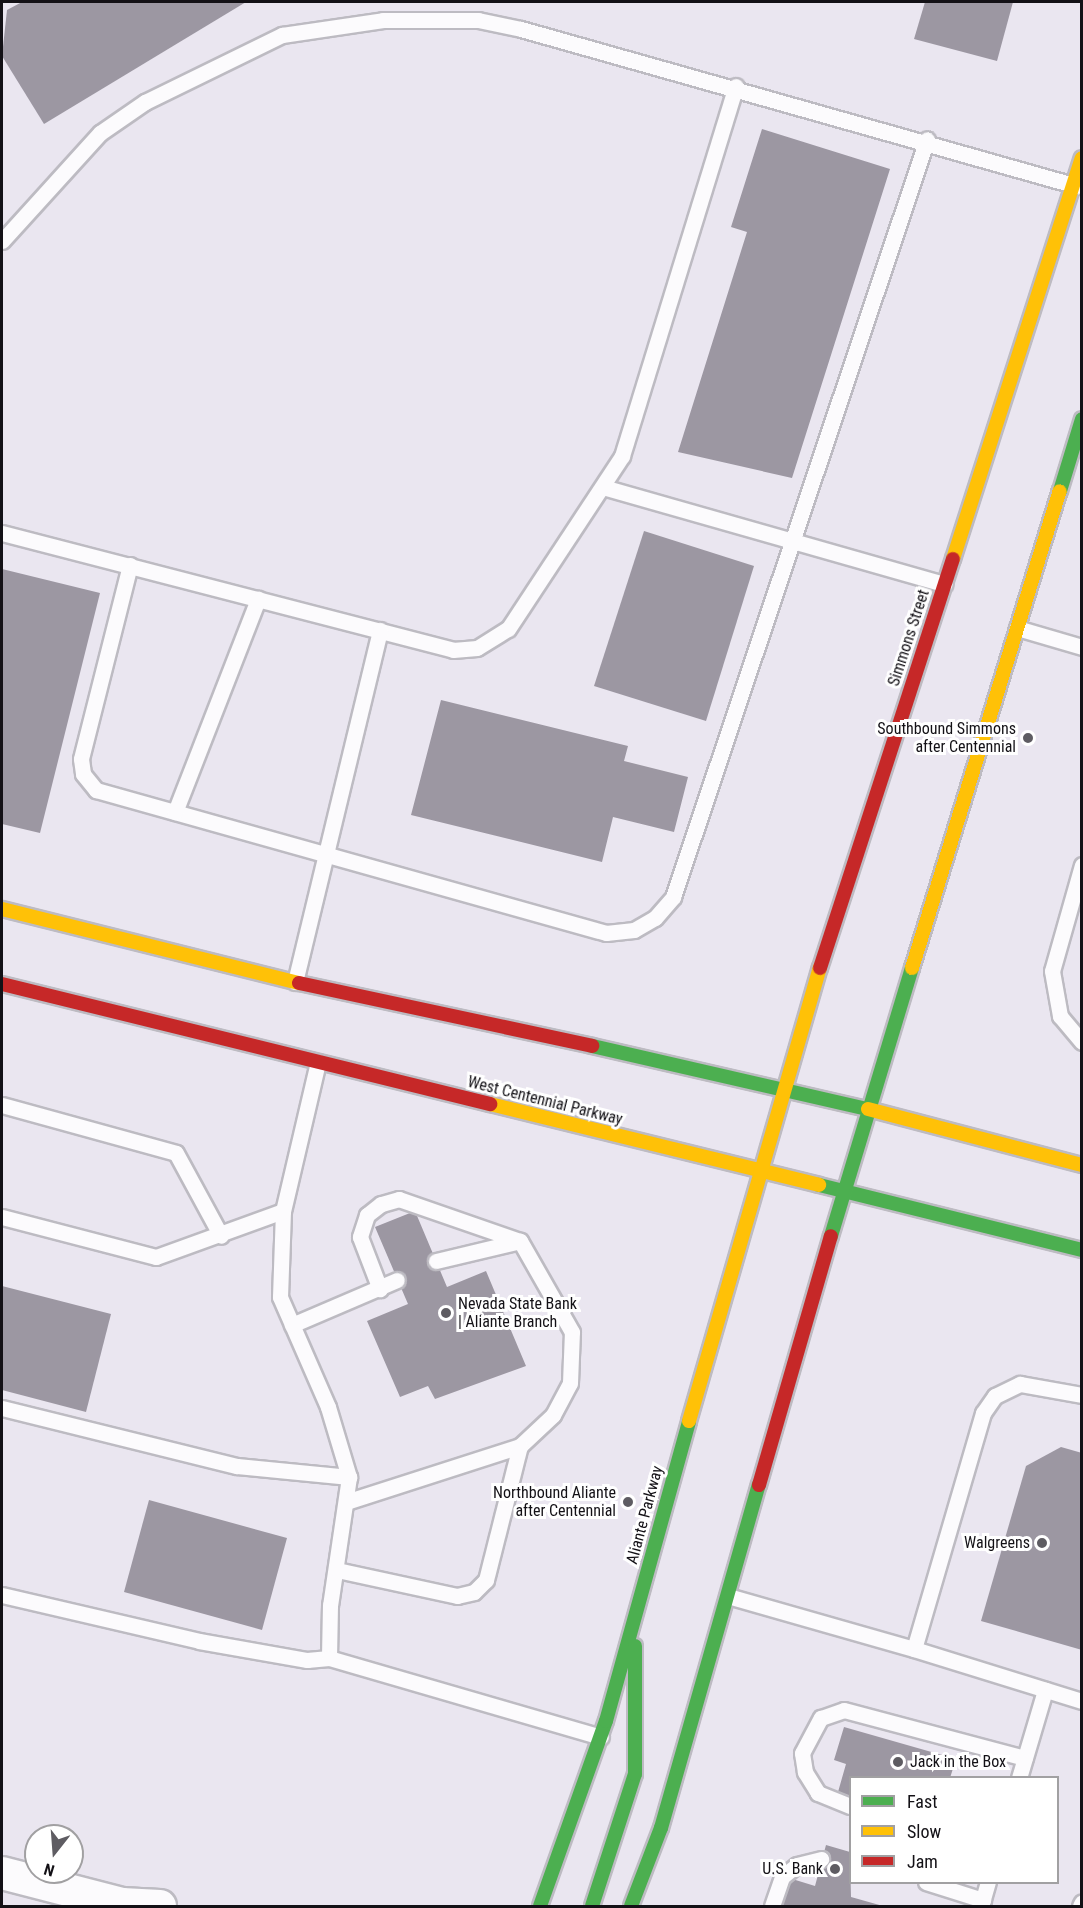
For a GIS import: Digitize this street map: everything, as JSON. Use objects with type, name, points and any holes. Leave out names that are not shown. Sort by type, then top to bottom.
[{"type":"main road","name":"Simmons Street","points":[[770,1129],[944,584],[1077,186],[1082,158]]},
{"type":"main road","points":[[631,1906],[661,1828],[855,1152],[1082,419]]},
{"type":"main road","points":[[2,909],[295,982],[782,1087],[1082,1165]]},
{"type":"main road","name":"West Centennial Parkway","points":[[2,984],[843,1193],[1082,1250]]},
{"type":"main road","name":"Aliante Parkway","points":[[540,1906],[600,1737],[770,1129]]},
{"type":"main road","points":[[592,1906],[635,1774],[639,1719],[634,1618]]},
{"type":"street","points":[[2,1873],[122,1904],[160,1906]]},
{"type":"lane","points":[[2,242],[100,132],[188,79],[282,35],[383,20],[478,20],[736,86],[927,139],[1077,186]]},
{"type":"lane","points":[[2,533],[453,650],[477,648],[508,629],[622,456],[736,86]]},
{"type":"lane","points":[[130,565],[81,759],[83,774],[96,790],[606,933],[633,930],[655,918],[673,897],[927,139]]},
{"type":"lane","points":[[603,487],[944,584]]},
{"type":"lane","points":[[175,812],[258,599]]},
{"type":"lane","points":[[1017,628],[1082,647]]},
{"type":"lane","points":[[295,982],[380,630]]},
{"type":"lane","points":[[1082,865],[1052,971],[1052,993],[1060,1016],[1082,1042]]},
{"type":"lane","points":[[318,1062],[283,1211],[280,1297],[328,1407],[349,1477],[349,1501],[337,1570],[329,1658]]},
{"type":"lane","points":[[2,1105],[176,1152],[221,1236]]},
{"type":"lane","points":[[349,1501],[520,1446],[553,1415],[570,1383],[572,1332],[520,1241],[399,1199],[381,1204],[367,1215],[360,1237],[380,1289]]},
{"type":"lane","points":[[2,1216],[156,1257],[221,1236],[283,1211]]},
{"type":"lane","points":[[436,1261],[520,1241]]},
{"type":"lane","points":[[292,1325],[397,1280]]},
{"type":"lane","points":[[914,1649],[982,1413],[995,1396],[1020,1384],[1082,1395]]},
{"type":"lane","points":[[2,1408],[237,1466],[349,1477]]},
{"type":"lane","points":[[337,1570],[457,1596],[474,1592],[486,1580],[520,1446]]},
{"type":"lane","points":[[2,1595],[199,1641],[307,1660],[329,1658],[600,1737]]},
{"type":"lane","points":[[728,1596],[914,1649],[1082,1701]]},
{"type":"lane","points":[[1020,1776],[1045,1690]]},
{"type":"lane","points":[[849,1806],[818,1793],[805,1772],[802,1753],[821,1718],[844,1710],[1024,1758]]},
{"type":"lane","points":[[772,1906],[782,1877],[797,1865],[821,1859]]},
{"type":"lane","points":[[931,1884],[982,1903],[987,1884]]},
{"type":"building","points":[[22,2],[246,2],[44,124],[2,56],[7,10]]},
{"type":"building","points":[[925,2],[1013,2],[997,61],[914,39]]},
{"type":"building","points":[[762,129],[890,169],[792,478],[678,452],[747,232],[731,227]]},
{"type":"building","points":[[644,531],[754,566],[706,721],[594,686]]},
{"type":"building","points":[[2,569],[100,593],[40,833],[2,824]]},
{"type":"building","points":[[441,700],[628,746],[624,761],[688,777],[674,832],[613,817],[602,862],[411,815]]},
{"type":"building","name":"Nevada State Bank | Aliante Branch","points":[[415,1211],[447,1287],[486,1271],[526,1366],[435,1399],[428,1386],[400,1397],[367,1321],[408,1304],[375,1227]]},
{"type":"building","points":[[2,1286],[111,1314],[86,1412],[2,1390]]},
{"type":"building","name":"Walgreens","points":[[1061,1447],[1082,1453],[1082,1650],[981,1621],[1026,1466]]},
{"type":"building","points":[[149,1500],[287,1538],[262,1630],[124,1592]]},
{"type":"building","name":"Jack in the Box","points":[[844,1727],[956,1759],[951,1776],[849,1776],[849,1796],[838,1792],[846,1764],[834,1760]]},
{"type":"building","name":"U.S. Bank","points":[[826,1845],[849,1852],[851,1897],[883,1906],[782,1906],[789,1878],[815,1886]]},
{"type":"traffic: fast","points":[[1060,491],[1082,419]]},
{"type":"traffic: fast","points":[[831,1236],[912,968]]},
{"type":"traffic: fast","points":[[592,1046],[868,1109]]},
{"type":"traffic: fast","points":[[819,1185],[1082,1250]]},
{"type":"traffic: fast","points":[[540,1906],[606,1721],[689,1421]]},
{"type":"traffic: fast","points":[[631,1906],[661,1828],[759,1485]]},
{"type":"traffic: fast","points":[[592,1906],[635,1774],[635,1646]]},
{"type":"traffic: slow","points":[[953,559],[1082,158]]},
{"type":"traffic: slow","points":[[912,968],[1060,491]]},
{"type":"traffic: slow","points":[[2,909],[299,983]]},
{"type":"traffic: slow","points":[[689,1421],[820,968]]},
{"type":"traffic: slow","points":[[490,1104],[819,1185]]},
{"type":"traffic: slow","points":[[868,1109],[1082,1165]]},
{"type":"traffic: jam","points":[[820,968],[953,559]]},
{"type":"traffic: jam","points":[[299,983],[592,1046]]},
{"type":"traffic: jam","points":[[2,984],[490,1104]]},
{"type":"traffic: jam","points":[[759,1485],[831,1236]]},
{"type":"place","name":"Southbound Simmons after Centennial","points":[[1028,738]]},
{"type":"place","name":"Nevada State Bank | Aliante Branch","points":[[446,1313]]},
{"type":"place","name":"Northbound Aliante after Centennial","points":[[628,1502]]},
{"type":"place","name":"Walgreens","points":[[1042,1543]]},
{"type":"place","name":"Jack in the Box","points":[[898,1762]]},
{"type":"place","name":"U.S. Bank","points":[[835,1869]]}]
